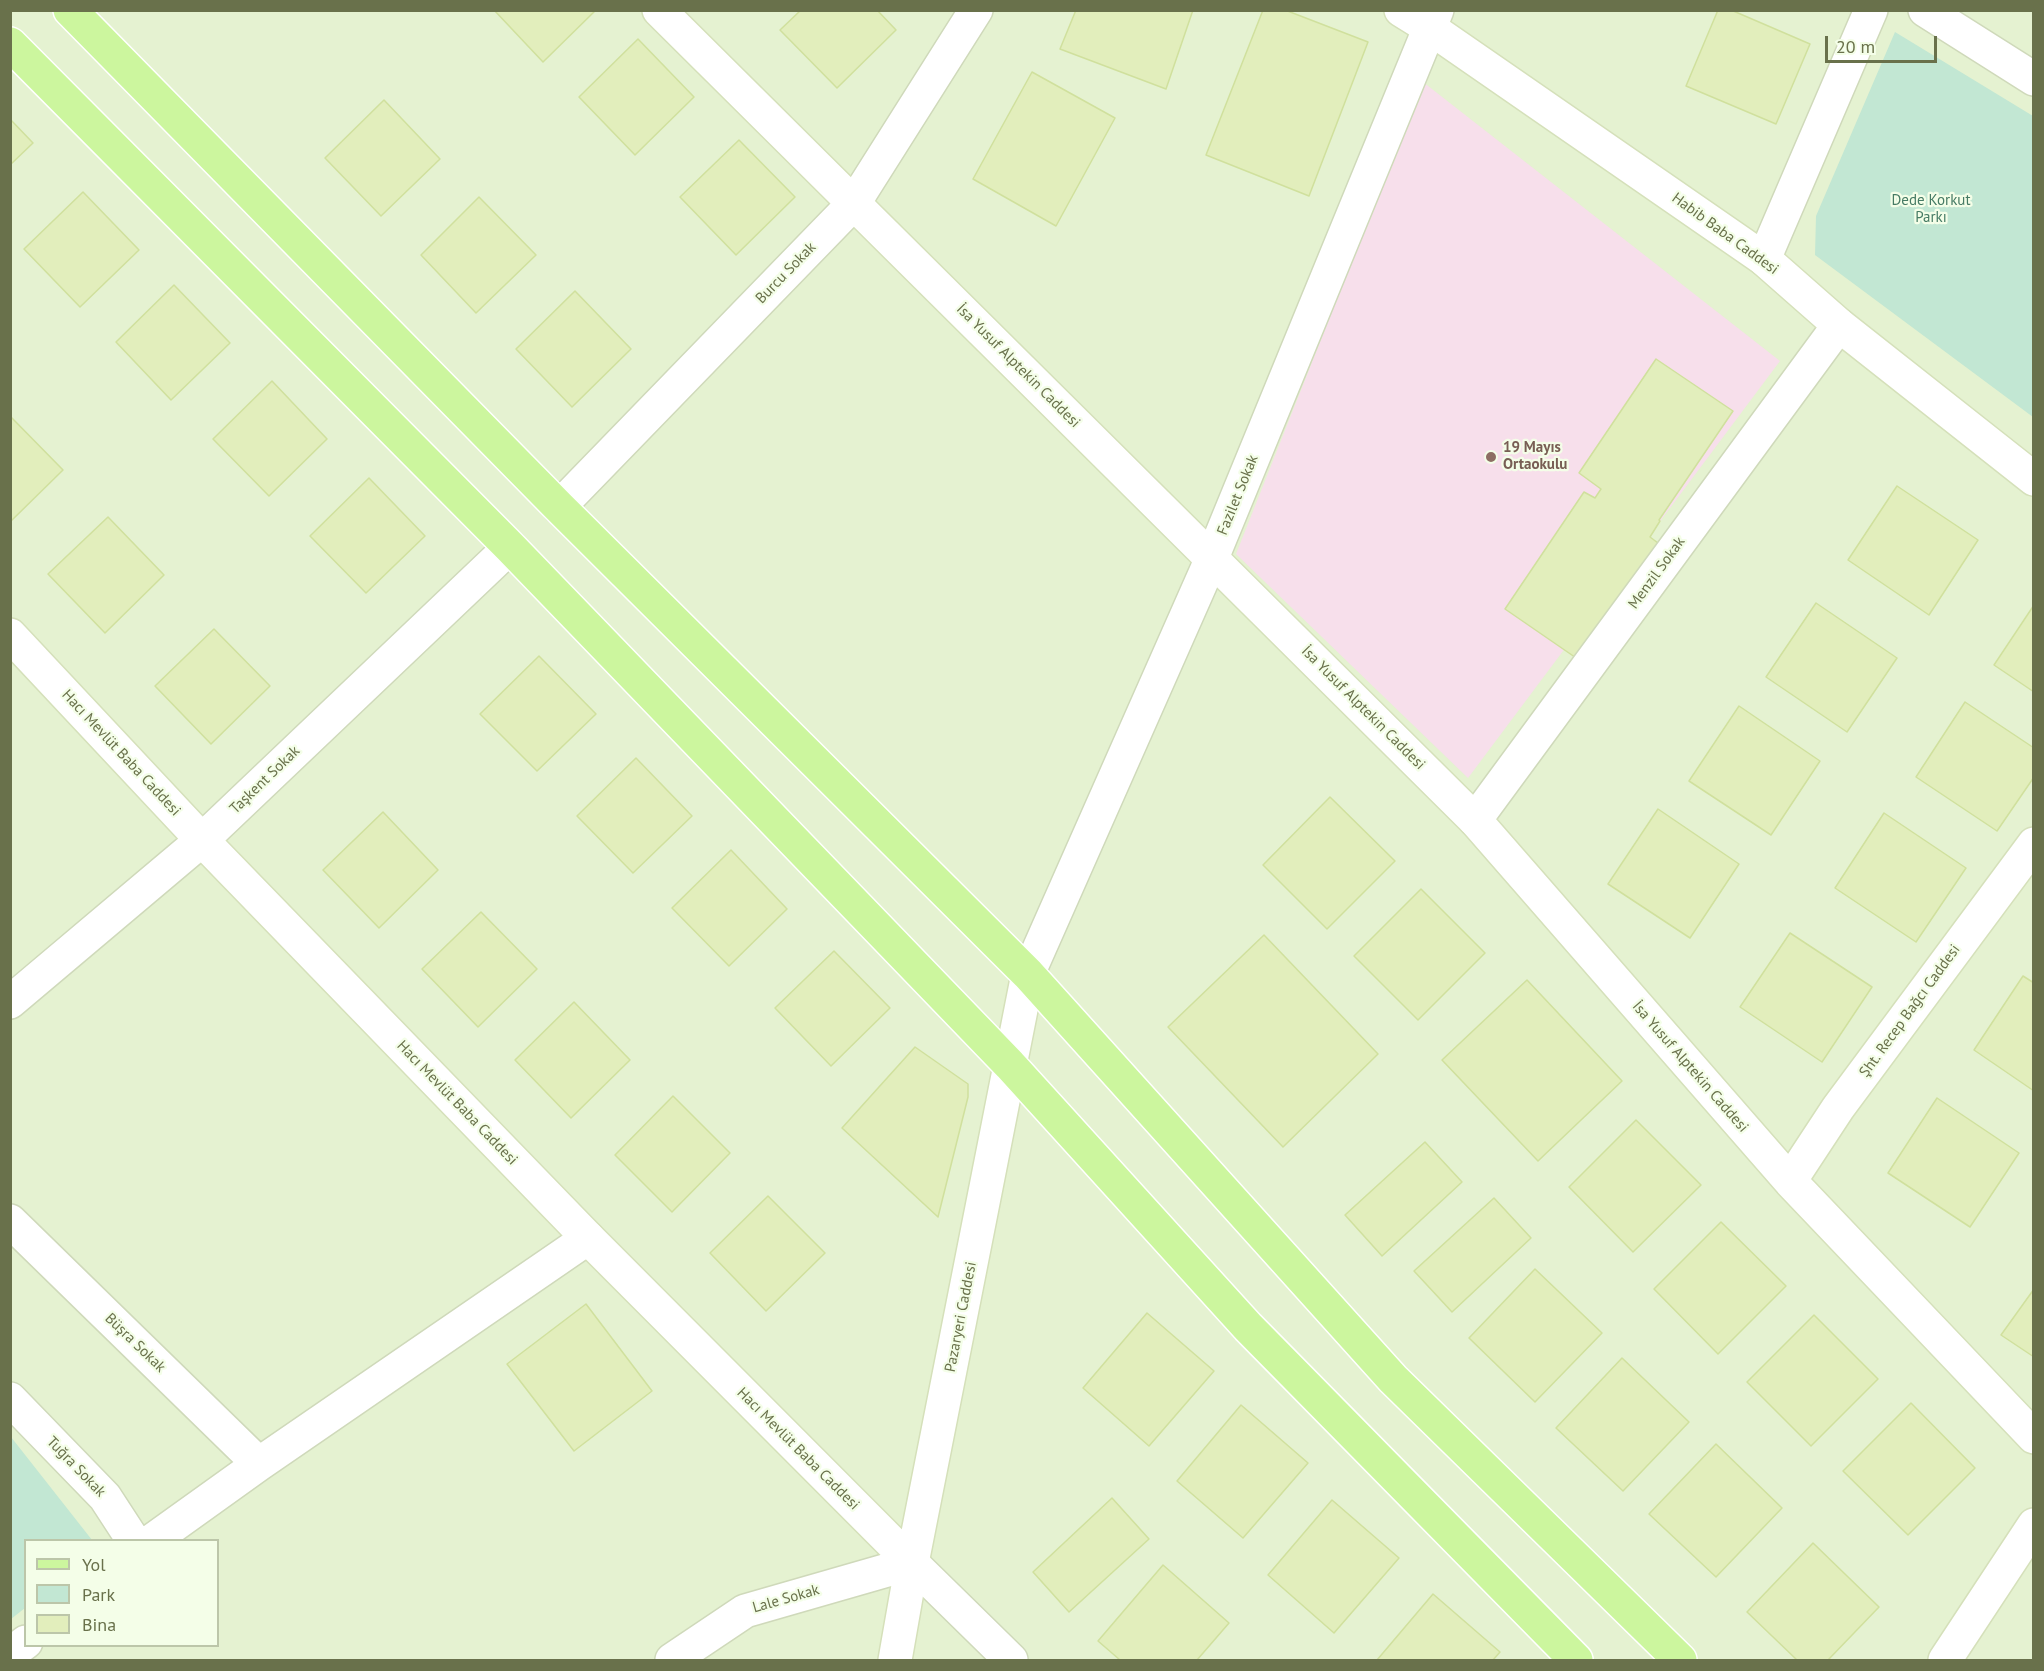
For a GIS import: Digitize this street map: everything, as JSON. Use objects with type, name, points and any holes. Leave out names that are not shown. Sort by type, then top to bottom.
[{"type":"main road","points":[[70,10],[559,507],[1028,974],[1393,1379],[1680,1660]]},
{"type":"main road","points":[[10,44],[510,547],[1010,1065],[1248,1327],[1576,1660]]},
{"type":"street","name":"İsa Yusuf Alptekin Caddesi","points":[[659,10],[1475,820],[1790,1181],[2034,1437]]},
{"type":"street","name":"Burcu Sokak","points":[[559,507],[854,203],[976,10]]},
{"type":"street","name":"Habib Baba Caddesi","points":[[1401,10],[1433,19],[1764,259],[1839,325],[2034,479]]},
{"type":"street","points":[[1764,259],[1871,10]]},
{"type":"street","points":[[1925,10],[2034,79]]},
{"type":"street","name":"Fazilet Sokak","points":[[1028,974],[1212,558],[1433,19]]},
{"type":"street","name":"Menzil Sokak","points":[[1475,820],[1839,325]]},
{"type":"street","name":"Taşkent Sokak","points":[[10,1002],[202,840],[510,547]]},
{"type":"street","name":"Hacı Mevlüt Baba Caddesi","points":[[10,635],[202,840],[588,1238],[1011,1660]]},
{"type":"street","name":"Şht. Recep Bağcı Caddesi","points":[[1790,1181],[1838,1108],[2034,844]]},
{"type":"street","name":"Pazaryeri Caddesi","points":[[895,1660],[1028,974]]},
{"type":"street","name":"Büşra Sokak","points":[[10,1221],[259,1464]]},
{"type":"street","points":[[154,1539],[259,1464],[588,1238]]},
{"type":"street","name":"Tuğra Sokak","points":[[10,1399],[105,1497],[132,1539]]},
{"type":"street","points":[[1945,1660],[2034,1526]]},
{"type":"street","name":"Lale Sokak","points":[[672,1660],[745,1611],[912,1563]]},
{"type":"street","points":[[10,1654],[24,1644]]},
{"type":"shaded area","points":[[11,11],[2033,11],[2033,1660],[11,1660]]},
{"type":"shaded area","name":"19 Mayıs Ortaokulu","points":[[1423,82],[1780,361],[1468,778],[1236,554]]},
{"type":"green space","name":"Dede Korkut Parkı","points":[[1895,32],[2033,116],[2033,417],[1815,255],[1816,216]]},
{"type":"green space","points":[[11,1437],[91,1539],[24,1539],[24,1609],[11,1619]]},
{"type":"building","points":[[494,10],[596,10],[543,62]]},
{"type":"building","points":[[801,10],[877,10],[896,30],[837,88],[780,30]]},
{"type":"building","points":[[1076,10],[1193,10],[1166,89],[1060,49]]},
{"type":"building","points":[[1263,10],[1285,10],[1368,42],[1309,196],[1206,155]]},
{"type":"building","points":[[1718,10],[1731,10],[1810,44],[1776,124],[1686,86]]},
{"type":"building","points":[[638,39],[694,97],[635,155],[579,97]]},
{"type":"building","points":[[1032,72],[1115,118],[1056,226],[973,179]]},
{"type":"building","points":[[384,100],[440,159],[381,216],[325,158]]},
{"type":"building","points":[[10,119],[33,143],[10,165]]},
{"type":"building","points":[[739,140],[795,197],[736,255],[680,197]]},
{"type":"building","points":[[83,192],[139,250],[80,307],[24,249]]},
{"type":"building","points":[[479,197],[536,255],[476,313],[421,255]]},
{"type":"building","points":[[174,285],[230,343],[171,400],[116,342]]},
{"type":"building","points":[[575,291],[631,349],[572,407],[516,349]]},
{"type":"building","points":[[1656,359],[1733,411],[1659,520],[1650,537],[1662,546],[1582,662],[1505,609],[1584,492],[1595,498],[1601,489],[1579,473]]},
{"type":"building","points":[[272,381],[327,439],[269,496],[213,439]]},
{"type":"building","points":[[10,416],[63,470],[10,522]]},
{"type":"building","points":[[369,478],[425,536],[366,593],[310,536]]},
{"type":"building","points":[[1897,486],[1978,540],[1929,615],[1848,560]]},
{"type":"building","points":[[108,517],[164,575],[105,633],[48,574]]},
{"type":"building","points":[[1816,603],[1897,658],[1847,732],[1766,677]]},
{"type":"building","points":[[2034,605],[2034,692],[1994,665]]},
{"type":"building","points":[[214,629],[270,686],[211,744],[155,686]]},
{"type":"building","points":[[539,656],[596,714],[537,771],[480,714]]},
{"type":"building","points":[[1965,702],[2034,748],[2034,777],[1997,831],[1916,777]]},
{"type":"building","points":[[1739,706],[1820,761],[1771,835],[1689,781]]},
{"type":"building","points":[[636,758],[692,816],[633,873],[577,816]]},
{"type":"building","points":[[1330,797],[1395,861],[1327,929],[1263,865]]},
{"type":"building","points":[[1658,809],[1739,864],[1690,938],[1608,884]]},
{"type":"building","points":[[383,812],[438,870],[379,928],[323,870]]},
{"type":"building","points":[[1884,813],[1966,868],[1916,942],[1835,888]]},
{"type":"building","points":[[731,850],[787,909],[729,966],[672,908]]},
{"type":"building","points":[[1421,889],[1485,953],[1418,1020],[1354,956]]},
{"type":"building","points":[[481,912],[537,969],[478,1027],[422,969]]},
{"type":"building","points":[[1790,933],[1872,987],[1822,1062],[1740,1007]]},
{"type":"building","points":[[1264,935],[1378,1054],[1283,1147],[1168,1027]]},
{"type":"building","points":[[834,951],[890,1008],[831,1066],[775,1008]]},
{"type":"building","points":[[2023,976],[2034,983],[2034,1091],[1974,1050]]},
{"type":"building","points":[[1527,980],[1622,1081],[1538,1161],[1442,1060]]},
{"type":"building","points":[[574,1002],[630,1060],[571,1118],[515,1060]]},
{"type":"building","points":[[915,1047],[968,1084],[968,1097],[938,1217],[842,1128]]},
{"type":"building","points":[[673,1096],[730,1153],[672,1212],[615,1155]]},
{"type":"building","points":[[1937,1098],[2019,1153],[1970,1227],[1888,1173]]},
{"type":"building","points":[[1636,1120],[1701,1185],[1633,1252],[1569,1187]]},
{"type":"building","points":[[1425,1142],[1462,1182],[1382,1256],[1345,1215]]},
{"type":"building","points":[[768,1196],[825,1253],[766,1311],[710,1253]]},
{"type":"building","points":[[1494,1198],[1531,1238],[1452,1312],[1414,1271]]},
{"type":"building","points":[[1721,1222],[1786,1286],[1718,1354],[1654,1289]]},
{"type":"building","points":[[1535,1269],[1602,1333],[1535,1402],[1469,1338]]},
{"type":"building","points":[[2034,1289],[2034,1357],[2001,1335]]},
{"type":"building","points":[[586,1304],[652,1391],[574,1451],[507,1364]]},
{"type":"building","points":[[1147,1313],[1214,1371],[1149,1446],[1083,1388]]},
{"type":"building","points":[[1814,1315],[1878,1379],[1811,1446],[1747,1382]]},
{"type":"building","points":[[1622,1358],[1689,1422],[1623,1491],[1556,1428]]},
{"type":"building","points":[[1911,1403],[1975,1468],[1908,1535],[1843,1471]]},
{"type":"building","points":[[1241,1405],[1308,1463],[1243,1538],[1177,1481]]},
{"type":"building","points":[[1716,1444],[1782,1508],[1716,1577],[1649,1514]]},
{"type":"building","points":[[1112,1498],[1149,1539],[1069,1612],[1033,1572]]},
{"type":"building","points":[[1332,1500],[1399,1558],[1334,1633],[1268,1575]]},
{"type":"building","points":[[1813,1543],[1879,1607],[1828,1660],[1797,1660],[1747,1612]]},
{"type":"building","points":[[1163,1565],[1229,1623],[1197,1660],[1120,1660],[1098,1641]]},
{"type":"building","points":[[1433,1594],[1500,1652],[1493,1660],[1377,1660]]},
{"type":"place","name":"19 Mayıs Ortaokulu","points":[[1491,457]]}]
